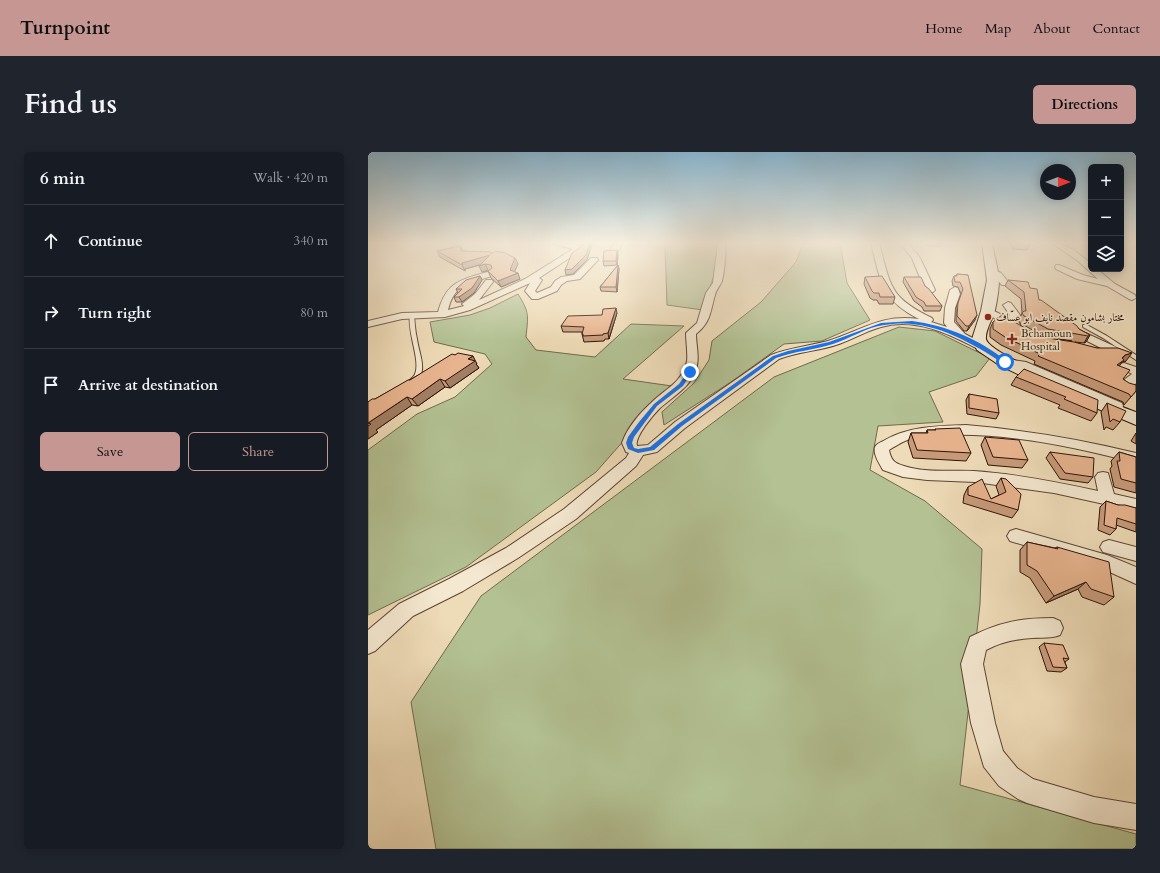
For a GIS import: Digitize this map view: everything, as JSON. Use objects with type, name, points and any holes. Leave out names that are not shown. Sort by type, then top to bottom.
[{"type":"main road","points":[[992,276],[993,280],[988,311],[979,339],[982,347],[1005,362],[1038,378],[1134,418]]},
{"type":"street","points":[[368,324],[402,316],[442,315],[467,308],[501,294],[536,276]]},
{"type":"street","points":[[538,280],[530,291],[535,297],[554,289],[558,283],[564,279],[579,276]]},
{"type":"street","points":[[718,276],[718,280],[711,293],[701,326],[691,334],[693,360],[692,367],[681,385],[656,405],[631,437],[629,443],[631,449],[638,451],[652,449],[680,425],[765,364],[782,354],[830,344],[882,323],[917,322],[945,330]]},
{"type":"street","points":[[883,276],[886,287],[893,298],[910,312],[982,347]]},
{"type":"street","points":[[923,276],[930,290]]},
{"type":"street","points":[[998,276],[1005,283]]},
{"type":"street","points":[[1077,276],[1109,284]]},
{"type":"street","points":[[1100,276],[1109,284],[1132,297]]},
{"type":"street","points":[[442,315],[447,294],[461,282],[489,278],[478,296],[467,304],[467,308]]},
{"type":"street","points":[[528,281],[571,278]]},
{"type":"street","points":[[955,290],[950,308],[950,323],[962,337]]},
{"type":"street","points":[[1008,305],[1015,315],[1012,320],[1014,324],[1010,324]]},
{"type":"street","points":[[988,311],[1024,332]]},
{"type":"street","points":[[1082,330],[1112,349],[1110,352],[1088,350]]},
{"type":"street","points":[[1124,366],[1136,372]]},
{"type":"street","points":[[1133,389],[1129,382],[1136,377]]},
{"type":"street","points":[[1136,458],[1016,433],[994,431],[934,431],[911,434],[894,438],[882,448],[883,456],[888,466],[903,472],[927,475],[975,477],[1032,484],[1105,488],[1136,496]]},
{"type":"street","points":[[368,644],[406,610],[456,585],[512,553],[570,514],[631,462],[638,451]]},
{"type":"street","points":[[1105,488],[1136,505]]},
{"type":"street","points":[[1016,536],[1107,563],[1136,576]]},
{"type":"street","points":[[1109,547],[1136,554]]},
{"type":"street","points":[[1053,628],[1020,628],[993,634],[977,644],[972,664],[983,723],[993,758],[1008,777],[1027,790],[1094,810],[1136,816]]},
{"type":"lane","points":[[406,386],[418,375],[419,369],[412,316]]},
{"type":"lane","points":[[1082,330],[1105,337],[1136,358]]},
{"type":"green space","points":[[666,276],[714,276],[703,310],[667,305]]},
{"type":"green space","points":[[784,276],[846,276],[847,283],[870,320],[822,341],[784,344],[731,382],[664,425],[662,412],[694,383],[709,360],[712,341],[761,302]]},
{"type":"green space","points":[[518,294],[525,306],[527,315],[526,337],[536,350],[595,357],[631,324],[684,326],[623,379],[672,386],[596,472],[466,567],[368,615],[368,450],[417,414],[455,397],[492,364],[485,354],[434,342],[430,322],[470,315],[490,308]]},
{"type":"green space","points":[[899,327],[935,331],[990,358],[976,376],[929,392],[943,422],[878,426],[870,470],[925,501],[982,549],[980,604],[960,785],[1136,834],[1136,849],[436,849],[411,702],[481,596],[774,377]]},
{"type":"building","points":[[480,276],[472,288],[459,297],[454,297],[462,289],[456,289],[466,280]]},
{"type":"building","points":[[493,276],[512,276],[498,281]]},
{"type":"building","points":[[609,276],[617,276],[616,287],[600,287]]},
{"type":"building","points":[[882,276],[895,297],[880,297],[879,293],[874,293],[865,277]]},
{"type":"building","points":[[954,276],[968,276],[977,315],[969,326],[966,326],[957,316],[958,303],[963,289],[960,282],[955,282]]},
{"type":"building","points":[[904,277],[921,277],[925,286],[942,306],[926,306],[924,302],[916,297]]},
{"type":"building","points":[[1008,280],[1028,282],[1030,288],[1037,289],[1039,300],[1077,326],[1079,329],[1090,335],[1088,336],[1048,329],[1024,316],[1022,313],[1026,311],[1024,292]]},
{"type":"building","points":[[616,308],[608,333],[603,335],[583,336],[582,334],[584,327],[561,326],[568,316],[602,315],[603,309]]},
{"type":"building","points":[[1002,315],[1041,337],[1074,342],[1097,348],[1118,348],[1132,353],[1125,355],[1122,358],[1124,360],[1117,365],[1130,370],[1123,379],[1136,385],[1136,391],[1131,397],[1129,394],[1038,356],[1040,354],[1005,337],[993,329],[993,322]]},
{"type":"building","points":[[458,353],[473,356],[468,359],[475,361],[445,381],[440,379],[412,399],[407,397],[368,423],[368,402],[372,399],[375,399],[410,380],[452,354],[455,355]]},
{"type":"building","points":[[1024,369],[1098,400],[1097,413],[1064,399],[1066,397],[1016,377]]},
{"type":"building","points":[[969,394],[997,399],[999,413],[969,408]]},
{"type":"building","points":[[1107,403],[1126,411],[1120,422],[1113,419],[1110,422]]},
{"type":"building","points":[[960,428],[971,453],[917,450],[911,433],[928,433],[927,430]]},
{"type":"building","points":[[985,437],[1019,440],[1028,460],[993,457]]},
{"type":"building","points":[[1050,452],[1094,458],[1093,477],[1065,473]]},
{"type":"building","points":[[1119,452],[1136,457],[1136,483],[1121,479],[1117,461],[1120,461]]},
{"type":"building","points":[[1001,478],[1006,479],[1021,494],[1018,510],[968,495],[968,487],[982,479],[991,499],[1006,492]]},
{"type":"building","points":[[1106,501],[1136,508],[1136,524],[1117,518],[1116,529],[1104,525]]},
{"type":"building","points":[[1027,542],[1058,549],[1057,547],[1109,562],[1114,597],[1091,589],[1086,582],[1054,596],[1037,571],[1027,565]]},
{"type":"building","points":[[1044,643],[1063,645],[1069,659],[1063,658],[1067,668],[1053,667]]},
{"type":"place","name":"مختار بشامون مقصد نايف ابو عسّاف","points":[[988,317]]},
{"type":"place","name":"Bchamoun Hospital","points":[[1012,339]]},
{"type":"route","points":[[690,372],[681,385],[656,405],[641,423],[631,437],[629,443],[631,449],[643,451],[652,449],[680,425],[775,357],[788,352],[830,344],[882,323],[912,322],[928,324],[962,337],[982,347],[1005,362]]}]
